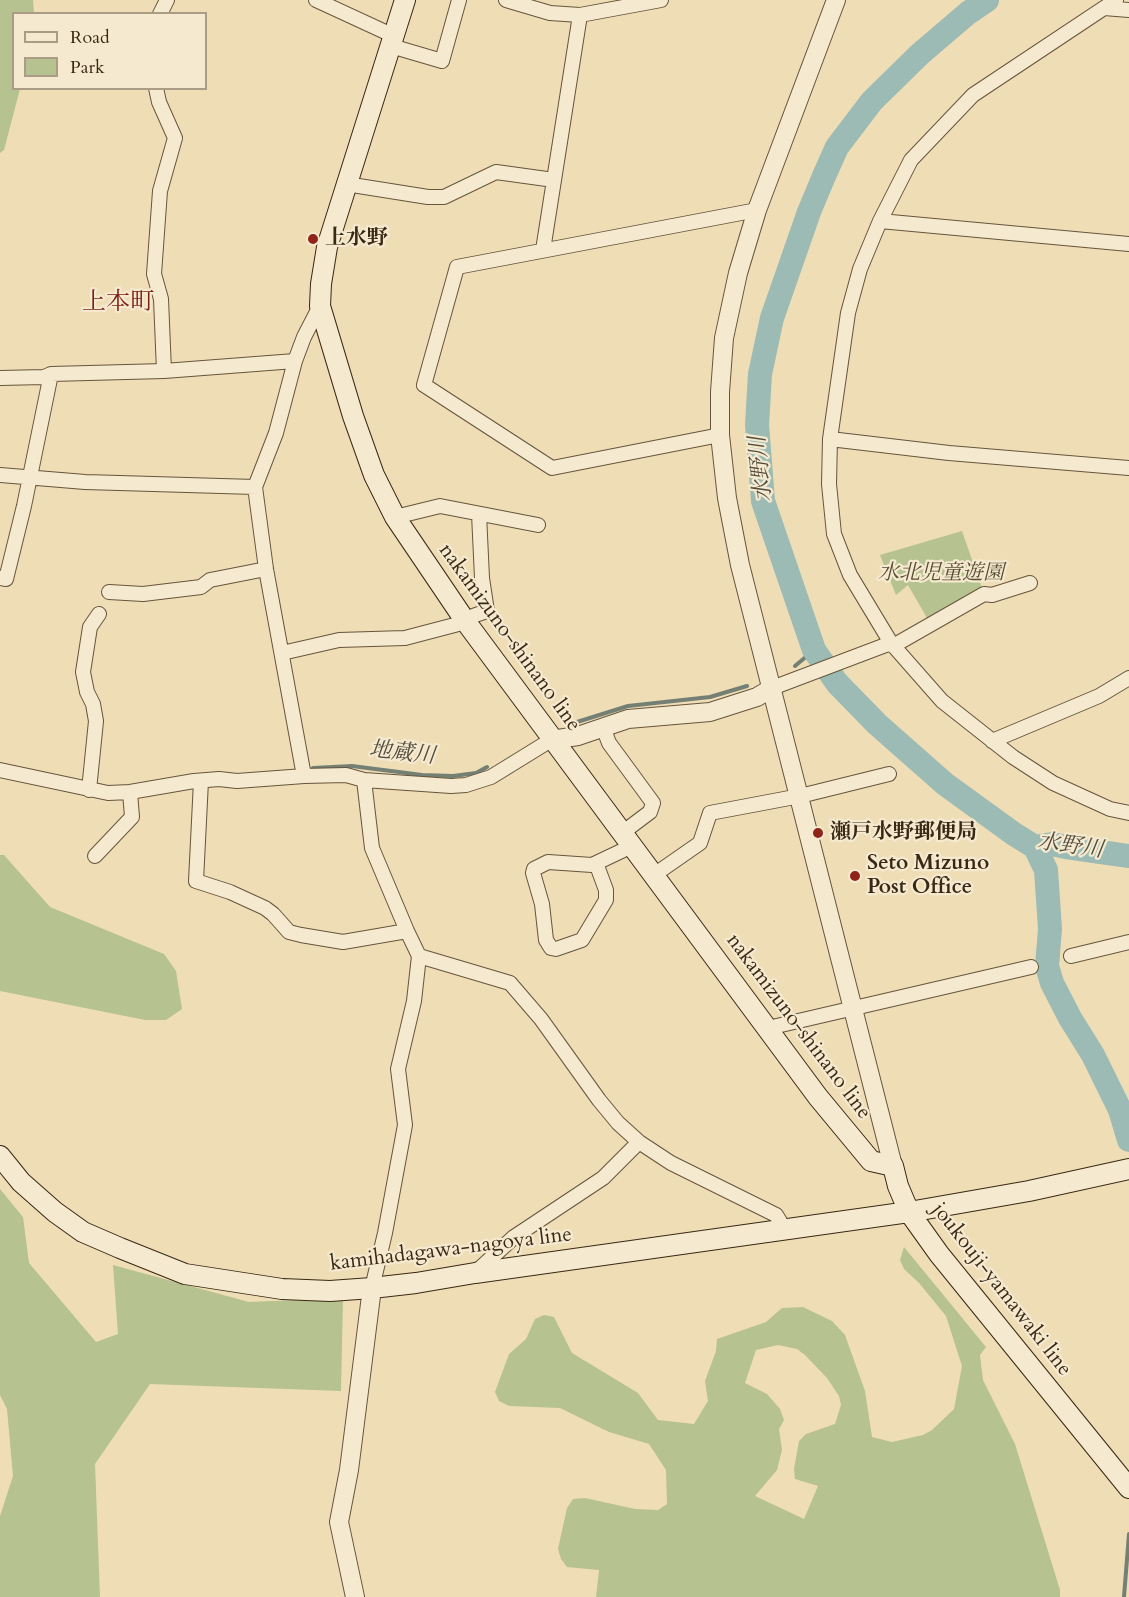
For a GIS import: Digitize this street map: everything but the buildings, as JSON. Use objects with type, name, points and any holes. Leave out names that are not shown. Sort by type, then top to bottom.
[{"type":"main road","name":"nakamizuno-shinano line","points":[[405,0],[325,256],[320,306],[356,426],[374,475],[395,517],[466,622],[551,740],[818,1097],[871,1161],[893,1166]]},
{"type":"main road","name":"kamihadagawa-nagoya line","points":[[0,1156],[21,1182],[55,1212],[83,1232],[185,1274],[282,1289],[372,1288],[909,1212]]},
{"type":"main road","points":[[893,1166],[898,1186],[909,1212]]},
{"type":"main road","name":"joukouji-yamawaki line","points":[[1126,1170],[1029,1191],[909,1212],[939,1254],[1129,1488]]},
{"type":"street","points":[[316,0],[392,41],[442,61],[459,0]]},
{"type":"street","points":[[506,0],[550,13],[580,15],[661,0]]},
{"type":"street","points":[[836,0],[757,210],[738,273],[724,338],[720,435],[727,498],[740,565],[893,1166]]},
{"type":"street","points":[[1116,0],[974,96],[911,160],[880,221],[860,269],[848,313],[830,439],[830,484],[834,534],[850,575],[887,646],[942,701],[992,741],[1053,783],[1110,809],[1129,813]]},
{"type":"street","points":[[1104,8],[1129,10]]},
{"type":"street","points":[[543,250],[580,15]]},
{"type":"street","points":[[156,90],[159,102],[175,138],[160,191],[154,274],[160,299],[164,371]]},
{"type":"street","points":[[346,183],[428,197],[444,197],[496,172],[554,180]]},
{"type":"street","points":[[720,435],[552,468],[424,385],[457,267],[757,210]]},
{"type":"street","points":[[880,221],[1129,244]]},
{"type":"street","points":[[304,776],[266,569],[255,487],[276,433],[295,361],[320,306]]},
{"type":"street","points":[[0,378],[44,377],[51,374],[164,371],[295,361]]},
{"type":"street","points":[[0,578],[6,579],[51,374]]},
{"type":"street","points":[[830,439],[949,453],[1129,468]]},
{"type":"street","points":[[0,476],[30,476],[85,482],[255,487]]},
{"type":"street","points":[[395,517],[440,506],[538,525]]},
{"type":"street","points":[[282,653],[339,640],[405,638],[466,622],[470,617],[487,611],[482,578],[479,514]]},
{"type":"street","points":[[109,592],[143,594],[201,587],[210,580],[266,569]]},
{"type":"street","points":[[0,770],[108,793],[219,779],[237,781],[346,775],[364,780],[466,785],[491,777],[551,740],[578,736],[628,718],[710,712],[757,697],[772,688],[887,646],[984,594],[992,595],[1030,583]]},
{"type":"street","points":[[88,790],[96,721],[83,672],[90,627],[99,614]]},
{"type":"street","points":[[992,741],[1100,696],[1129,678]]},
{"type":"street","points":[[596,863],[606,890],[606,900],[582,940],[556,949],[551,948],[546,940],[542,904],[533,873],[534,869],[548,862],[596,863],[627,840],[650,812],[653,803],[609,743],[603,727]]},
{"type":"street","points":[[654,875],[700,843],[710,813],[800,796],[889,774]]},
{"type":"street","points":[[355,1597],[339,1522],[349,1470],[372,1288],[385,1233],[405,1125],[399,1069],[414,1001],[419,956],[372,848],[364,780]]},
{"type":"street","points":[[201,781],[196,881],[230,892],[265,908],[289,932],[301,935],[343,942],[407,931]]},
{"type":"street","points":[[95,856],[132,817],[130,792]]},
{"type":"street","points":[[1071,956],[1129,942]]},
{"type":"street","points":[[419,956],[510,982],[541,1019],[599,1100],[618,1123],[639,1142],[671,1163],[776,1215],[784,1228]]},
{"type":"street","points":[[768,1028],[1031,967]]},
{"type":"street","points":[[475,1273],[514,1237],[603,1178],[639,1142]]},
{"type":"green space","points":[[0,0],[33,0],[34,12],[12,12],[12,90],[20,90],[4,150],[0,153]]},
{"type":"green space","name":"水北児童遊園","points":[[962,531],[984,594],[931,625],[908,585],[896,595],[880,555]]},
{"type":"green space","points":[[0,855],[4,855],[50,907],[164,954],[176,971],[182,1009],[166,1020],[145,1020],[0,991]]},
{"type":"green space","points":[[0,1189],[23,1217],[29,1263],[96,1342],[118,1334],[113,1265],[249,1302],[343,1298],[341,1391],[150,1384],[95,1464],[100,1597],[0,1597],[0,1516],[13,1476],[7,1409],[0,1395]]},
{"type":"green space","points":[[904,1247],[986,1347],[980,1355],[983,1380],[1015,1444],[1060,1590],[1060,1597],[596,1597],[599,1570],[567,1567],[561,1559],[558,1549],[567,1508],[573,1499],[585,1498],[635,1509],[658,1510],[667,1504],[666,1470],[649,1444],[609,1432],[560,1408],[509,1406],[499,1401],[495,1392],[509,1354],[526,1339],[535,1319],[544,1315],[554,1317],[572,1353],[638,1393],[658,1420],[694,1424],[708,1401],[705,1381],[716,1351],[717,1339],[766,1322],[782,1308],[803,1307],[832,1321],[845,1335],[865,1391],[872,1437],[892,1442],[923,1435],[932,1430],[954,1409],[962,1366],[946,1316],[919,1283],[904,1269],[900,1260]],"holes":[[[778,1345],[797,1349],[827,1378],[839,1396],[841,1405],[835,1424],[806,1434],[799,1441],[794,1469],[795,1479],[818,1486],[804,1519],[755,1496],[777,1470],[782,1450],[779,1429],[784,1420],[780,1409],[767,1394],[745,1383],[756,1350]]]},
{"type":"waterway","name":"水野川","points":[[987,0],[968,13],[920,54],[872,101],[837,147],[824,176],[772,318],[760,374],[757,425],[763,501],[814,650],[837,683],[877,724],[945,784],[1035,847],[1052,844],[1129,856]]},
{"type":"waterway","name":"地蔵川","points":[[795,666],[814,650]]},
{"type":"waterway","name":"地蔵川","points":[[577,722],[628,706],[710,697],[747,686]]},
{"type":"waterway","name":"地蔵川","points":[[313,768],[352,766],[422,775],[453,776],[476,773],[487,767]]},
{"type":"waterway","points":[[1035,847],[1046,870],[1050,929],[1047,966],[1052,983],[1093,1055],[1120,1110],[1129,1140]]},
{"type":"waterway","points":[[1124,1597],[1129,1534]]},
{"type":"place","name":"上水野","points":[[313,239]]},
{"type":"place","name":"瀬戸水野郵便局","points":[[818,833]]},
{"type":"place","name":"Seto Mizuno Post Office","points":[[855,876]]},
{"type":"district","name":"上本町","points":[[118,303]]}]
